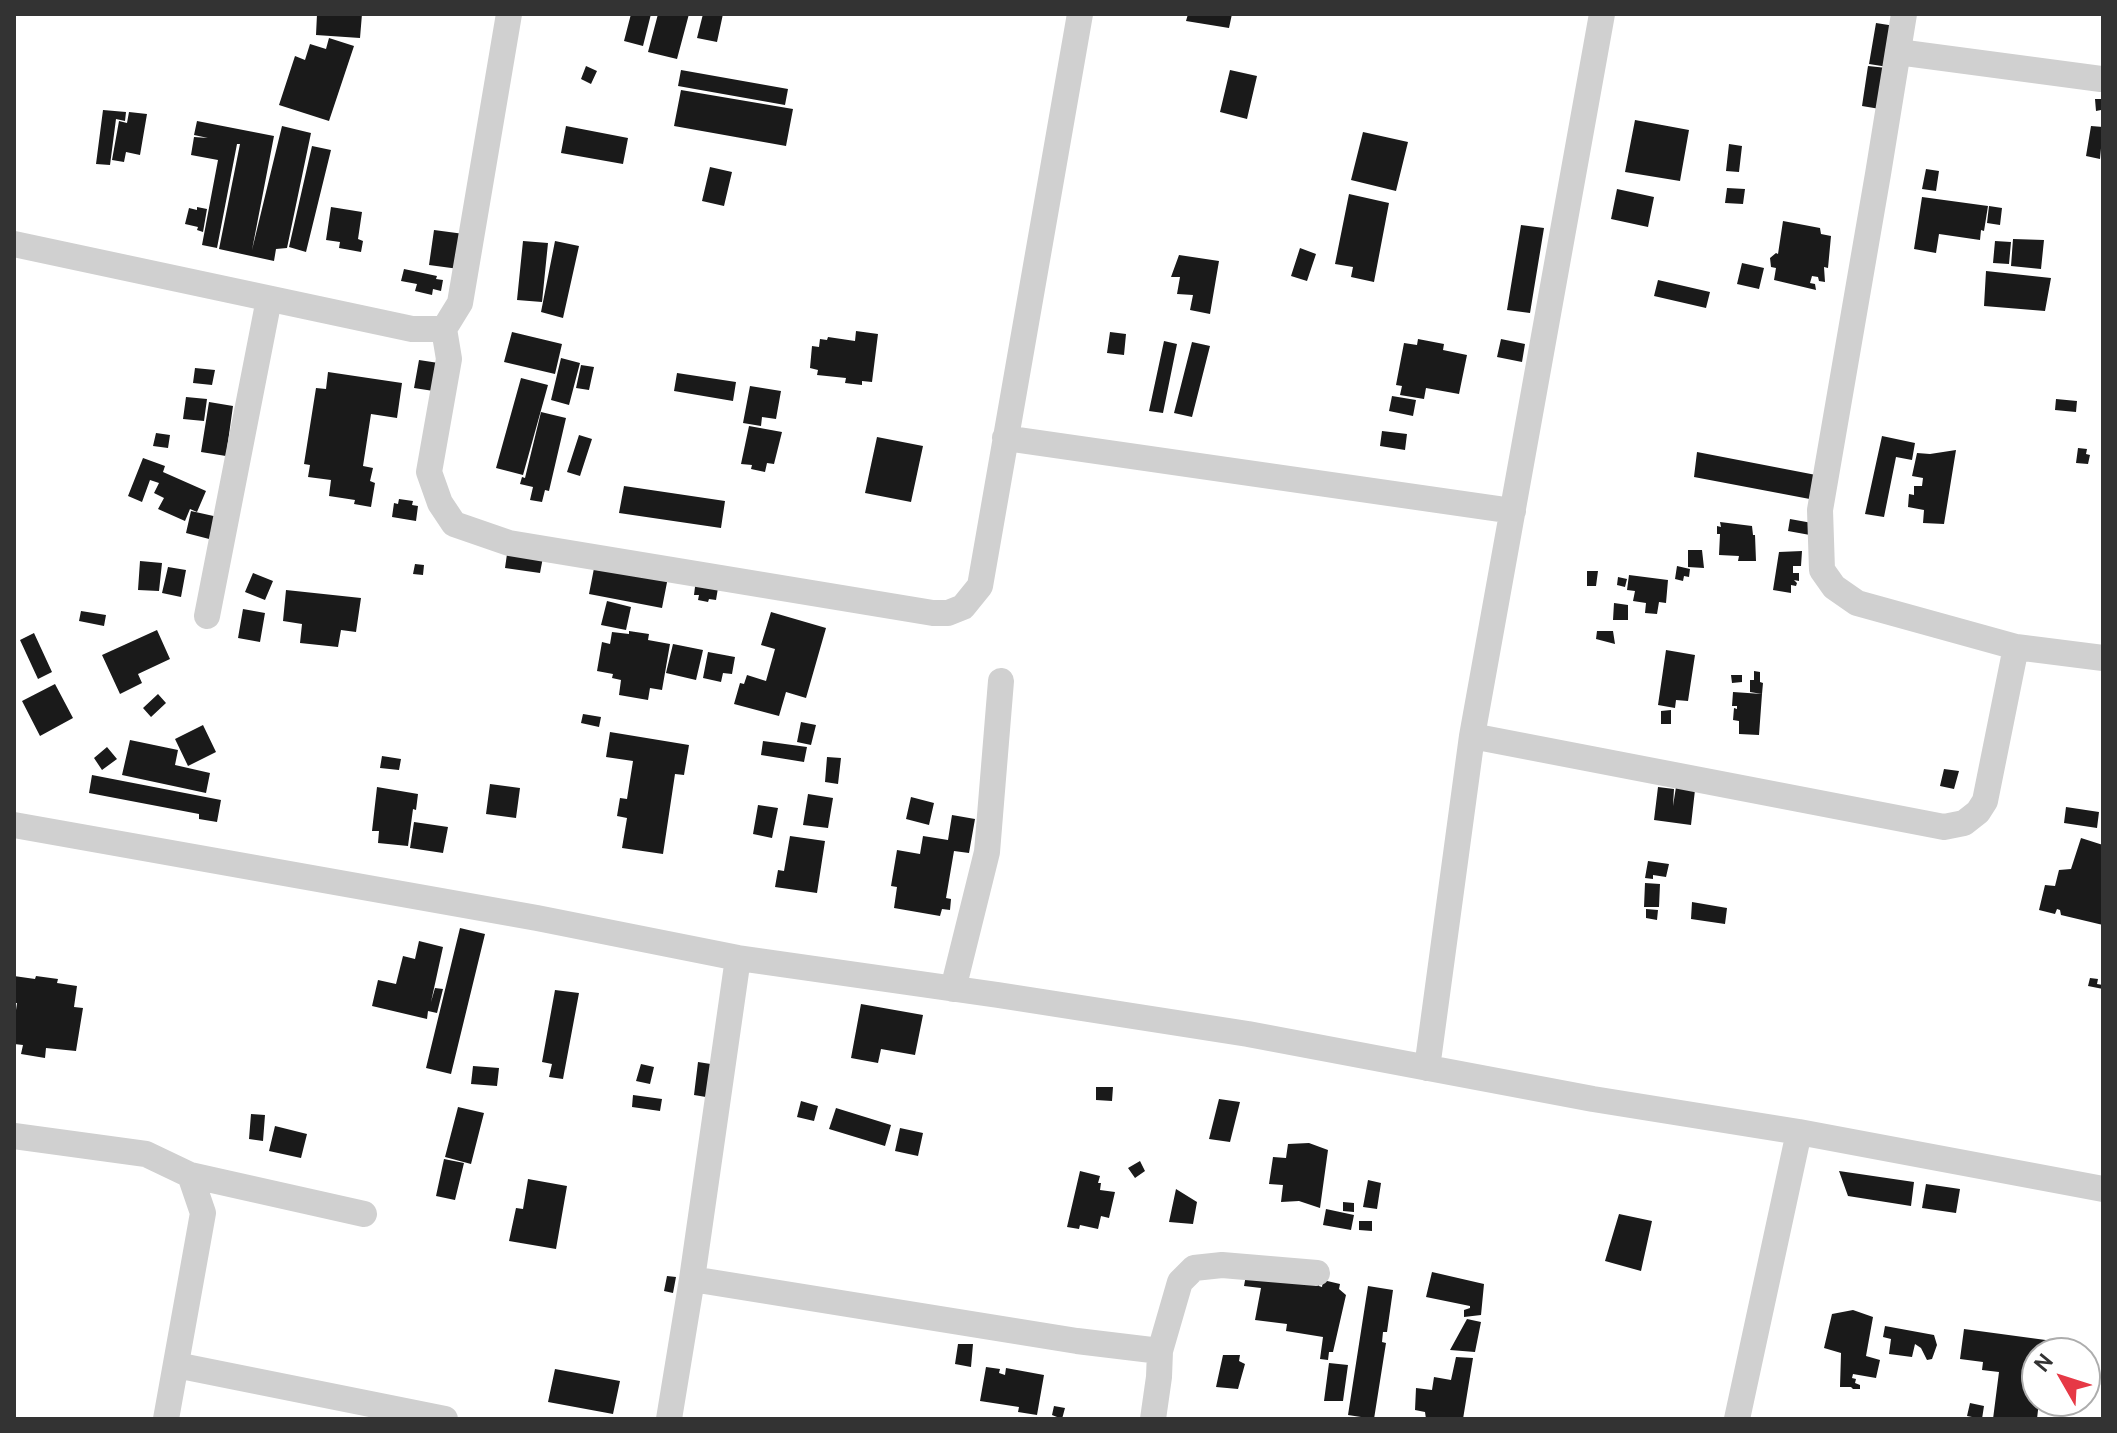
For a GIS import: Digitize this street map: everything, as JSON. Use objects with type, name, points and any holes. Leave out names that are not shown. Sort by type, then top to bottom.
[{"type":"street","points":[[509,14],[460,303],[444,329],[449,359],[429,472],[440,503],[454,524],[509,543],[933,613],[948,613],[963,607],[980,586],[1080,14]]},
{"type":"street","points":[[1427,1068],[1472,736],[1602,14]]},
{"type":"street","points":[[1904,14],[1820,510],[1822,570],[1834,587],[1857,603],[2016,647],[2103,658]]},
{"type":"street","points":[[1898,52],[2102,75]]},
{"type":"street","points":[[14,244],[412,329],[444,329]]},
{"type":"street","points":[[207,616],[269,299]]},
{"type":"street","points":[[1005,438],[1513,511]]},
{"type":"street","points":[[1472,736],[1944,827],[1964,823],[1978,812],[1985,801],[2016,647]]},
{"type":"street","points":[[953,989],[987,852],[1001,681]]},
{"type":"street","points":[[14,825],[537,918],[738,958],[1248,1034],[1593,1099],[1799,1132],[2103,1189]]},
{"type":"street","points":[[669,1419],[738,958]]},
{"type":"street","points":[[1737,1419],[1799,1132]]},
{"type":"street","points":[[14,1136],[146,1154],[190,1175],[364,1214]]},
{"type":"street","points":[[166,1419],[203,1213],[190,1175]]},
{"type":"street","points":[[1153,1419],[1160,1351],[1180,1282],[1194,1268],[1222,1265],[1317,1273]]},
{"type":"street","points":[[692,1279],[1077,1341],[1160,1351]]},
{"type":"street","points":[[176,1365],[445,1419]]},
{"type":"building","points":[[317,14],[362,14],[360,38],[316,35]]},
{"type":"building","points":[[631,14],[651,14],[643,46],[624,41]]},
{"type":"building","points":[[658,14],[689,14],[677,59],[648,52]]},
{"type":"building","points":[[703,14],[723,14],[717,42],[697,38]]},
{"type":"building","points":[[1188,14],[1232,14],[1229,28],[1186,21]]},
{"type":"building","points":[[1876,23],[1895,26],[1888,67],[1869,64]]},
{"type":"building","points":[[329,38],[354,46],[329,121],[279,105],[295,56],[305,60],[310,44],[326,49]]},
{"type":"building","points":[[586,66],[597,71],[591,84],[581,79]]},
{"type":"building","points":[[1868,66],[1887,68],[1880,109],[1862,106]]},
{"type":"building","points":[[681,70],[788,89],[785,105],[678,86]]},
{"type":"building","points":[[1230,70],[1257,76],[1247,119],[1220,112]]},
{"type":"building","points":[[681,90],[793,109],[786,146],[674,126]]},
{"type":"building","points":[[2095,99],[2102,99],[2101,110],[2096,111]]},
{"type":"building","points":[[103,110],[126,112],[125,121],[116,119],[110,165],[96,164]]},
{"type":"building","points":[[129,112],[147,114],[140,155],[126,152],[124,162],[112,160],[119,121],[127,123]]},
{"type":"building","points":[[1635,120],[1689,130],[1680,181],[1625,172]]},
{"type":"building","points":[[197,121],[274,136],[252,250],[282,126],[311,133],[287,248],[276,249],[274,261],[219,249],[240,144],[237,144],[217,248],[202,245],[218,160],[191,155],[194,137],[208,138],[194,135]]},
{"type":"building","points":[[566,126],[628,138],[623,164],[561,153]]},
{"type":"building","points":[[2091,126],[2103,127],[2100,159],[2086,156]]},
{"type":"building","points":[[1363,132],[1408,142],[1396,191],[1351,180]]},
{"type":"building","points":[[1729,144],[1742,146],[1739,172],[1726,171]]},
{"type":"building","points":[[312,146],[331,150],[306,252],[289,247]]},
{"type":"building","points":[[710,167],[732,172],[724,206],[702,201]]},
{"type":"building","points":[[1926,169],[1939,171],[1936,191],[1922,189]]},
{"type":"building","points":[[1727,188],[1745,189],[1743,204],[1725,203]]},
{"type":"building","points":[[1617,189],[1654,197],[1648,227],[1611,219]]},
{"type":"building","points":[[1349,194],[1389,203],[1374,282],[1351,277],[1353,267],[1335,264]]},
{"type":"building","points":[[1922,197],[1988,206],[1980,240],[1939,234],[1936,253],[1914,249]]},
{"type":"building","points":[[1989,206],[2002,208],[2000,225],[1987,223]]},
{"type":"building","points":[[197,207],[207,209],[203,232],[197,230],[198,227],[185,224],[189,208],[197,210]]},
{"type":"building","points":[[331,207],[362,212],[358,239],[363,241],[361,252],[339,248],[340,242],[326,240]]},
{"type":"building","points":[[1783,221],[1820,228],[1821,234],[1831,236],[1828,268],[1824,267],[1825,282],[1812,276],[1810,283],[1815,284],[1816,290],[1774,280],[1776,268],[1771,267],[1770,258],[1778,254]]},
{"type":"building","points":[[1521,225],[1544,228],[1530,313],[1507,310]]},
{"type":"building","points":[[434,230],[464,234],[459,269],[429,265]]},
{"type":"building","points":[[2013,239],[2044,240],[2041,269],[2011,266]]},
{"type":"building","points":[[523,241],[548,243],[542,302],[517,300]]},
{"type":"building","points":[[555,241],[579,246],[563,318],[541,312]]},
{"type":"building","points":[[1995,241],[2011,242],[2009,264],[1993,263]]},
{"type":"building","points":[[1300,248],[1316,254],[1307,281],[1291,276]]},
{"type":"building","points":[[1179,255],[1219,261],[1210,314],[1190,310],[1193,295],[1177,294],[1180,277],[1171,277]]},
{"type":"building","points":[[1742,263],[1764,268],[1759,289],[1737,284]]},
{"type":"building","points":[[404,269],[437,276],[436,279],[443,280],[441,291],[433,289],[432,295],[415,291],[417,284],[401,281]]},
{"type":"building","points":[[1986,271],[2051,278],[2045,311],[1984,306]]},
{"type":"building","points":[[1658,280],[1710,292],[1706,308],[1654,296]]},
{"type":"building","points":[[856,331],[878,334],[872,382],[862,381],[862,385],[845,383],[846,378],[817,375],[818,370],[810,368],[812,346],[819,347],[820,339],[827,340],[828,337],[855,341]]},
{"type":"building","points":[[512,332],[562,344],[555,374],[504,362]]},
{"type":"building","points":[[1110,332],[1126,334],[1124,355],[1107,353]]},
{"type":"building","points":[[1418,339],[1444,344],[1443,350],[1467,355],[1459,394],[1426,388],[1424,399],[1400,395],[1402,386],[1396,385],[1404,343],[1417,345]]},
{"type":"building","points":[[1501,339],[1525,344],[1522,362],[1497,357]]},
{"type":"building","points":[[1164,341],[1177,344],[1163,413],[1149,411]]},
{"type":"building","points":[[1192,342],[1210,346],[1192,417],[1174,413]]},
{"type":"building","points":[[561,358],[580,363],[569,405],[551,400]]},
{"type":"building","points":[[419,360],[445,364],[440,392],[414,388]]},
{"type":"building","points":[[581,365],[594,367],[589,390],[576,388]]},
{"type":"building","points":[[195,368],[215,370],[212,385],[193,383]]},
{"type":"building","points":[[328,372],[402,383],[397,418],[371,414],[363,466],[373,468],[370,481],[375,483],[371,507],[354,504],[355,500],[329,496],[331,480],[308,477],[310,465],[304,464],[316,388],[326,389]]},
{"type":"building","points":[[677,373],[736,382],[733,401],[674,391]]},
{"type":"building","points":[[521,378],[548,385],[523,475],[496,468]]},
{"type":"building","points":[[750,386],[781,391],[776,419],[762,417],[761,426],[743,423]]},
{"type":"building","points":[[1392,396],[1416,400],[1413,416],[1389,411]]},
{"type":"building","points":[[186,397],[207,399],[204,421],[183,419]]},
{"type":"building","points":[[2056,399],[2077,401],[2076,412],[2055,410]]},
{"type":"building","points":[[209,402],[233,406],[226,456],[201,452]]},
{"type":"building","points":[[541,412],[566,418],[549,491],[545,490],[542,502],[530,500],[533,487],[520,484],[522,477],[525,478]]},
{"type":"building","points":[[749,426],[782,432],[774,464],[767,463],[765,472],[751,469],[752,465],[741,464]]},
{"type":"building","points":[[1382,431],[1407,434],[1405,450],[1380,446]]},
{"type":"building","points":[[156,433],[170,435],[168,448],[153,446]]},
{"type":"building","points":[[579,435],[592,439],[580,476],[567,472]]},
{"type":"building","points":[[1882,436],[1915,443],[1912,460],[1896,457],[1884,517],[1865,514]]},
{"type":"building","points":[[877,437],[923,446],[911,502],[865,493]]},
{"type":"building","points":[[2078,448],[2087,449],[2086,454],[2090,455],[2088,464],[2076,463]]},
{"type":"building","points":[[1956,450],[1944,524],[1923,523],[1924,510],[1908,507],[1909,494],[1914,495],[1914,486],[1922,486],[1923,478],[1912,476],[1917,453]]},
{"type":"building","points":[[1697,452],[1816,475],[1815,500],[1694,477]]},
{"type":"building","points":[[143,458],[165,466],[163,472],[206,491],[197,512],[190,509],[185,521],[158,509],[164,498],[154,493],[159,483],[150,480],[142,502],[128,496]]},
{"type":"building","points":[[624,486],[725,501],[721,528],[619,513]]},
{"type":"building","points":[[399,499],[413,501],[412,505],[418,506],[416,521],[392,517],[394,503],[398,504]]},
{"type":"building","points":[[191,511],[218,517],[213,540],[186,533]]},
{"type":"building","points":[[1790,519],[1812,523],[1810,535],[1788,531]]},
{"type":"building","points":[[1720,522],[1752,526],[1756,561],[1738,561],[1739,556],[1719,555],[1720,534],[1717,534],[1717,526],[1721,527]]},
{"type":"building","points":[[508,547],[544,552],[540,573],[505,568]]},
{"type":"building","points":[[1688,550],[1702,550],[1704,568],[1688,567]]},
{"type":"building","points":[[1802,551],[1801,566],[1793,566],[1793,573],[1799,573],[1799,581],[1794,580],[1797,583],[1796,586],[1791,585],[1791,593],[1773,590],[1779,552]]},
{"type":"building","points":[[596,558],[669,572],[662,608],[589,594]]},
{"type":"building","points":[[140,561],[162,563],[159,591],[138,590]]},
{"type":"building","points":[[415,564],[424,565],[423,575],[413,574]]},
{"type":"building","points":[[1677,566],[1690,569],[1689,577],[1684,576],[1683,581],[1675,579]]},
{"type":"building","points":[[168,567],[186,570],[181,597],[162,593]]},
{"type":"building","points":[[1587,571],[1598,571],[1596,586],[1587,586]]},
{"type":"building","points":[[253,573],[273,581],[265,600],[245,592]]},
{"type":"building","points":[[1629,575],[1668,580],[1666,603],[1659,602],[1657,614],[1645,613],[1646,603],[1633,601],[1635,591],[1627,590]]},
{"type":"building","points":[[1618,577],[1627,579],[1625,587],[1617,585]]},
{"type":"building","points":[[696,579],[719,582],[716,600],[698,600],[699,595],[694,595]]},
{"type":"building","points":[[286,590],[361,598],[356,632],[341,630],[338,647],[300,643],[302,624],[283,621]]},
{"type":"building","points":[[607,601],[631,607],[626,630],[601,625]]},
{"type":"building","points":[[1614,603],[1628,605],[1628,620],[1613,620]]},
{"type":"building","points":[[243,609],[265,613],[260,642],[238,638]]},
{"type":"building","points":[[81,611],[106,615],[104,626],[79,621]]},
{"type":"building","points":[[771,612],[826,628],[806,698],[786,692],[779,716],[734,704],[740,683],[744,684],[747,675],[766,681],[775,649],[761,645]]},
{"type":"building","points":[[157,630],[170,659],[138,674],[142,683],[120,694],[102,655]]},
{"type":"building","points":[[629,631],[649,634],[648,640],[670,644],[662,690],[650,688],[648,700],[619,695],[621,680],[612,678],[613,674],[597,671],[602,642],[610,644],[612,632],[629,634]]},
{"type":"building","points":[[1597,631],[1613,631],[1615,644],[1596,639]]},
{"type":"building","points":[[34,633],[52,672],[38,679],[20,640]]},
{"type":"building","points":[[673,644],[703,650],[696,680],[666,673]]},
{"type":"building","points":[[1666,650],[1695,655],[1688,701],[1676,700],[1675,708],[1658,705]]},
{"type":"building","points":[[708,652],[735,657],[732,674],[723,673],[721,682],[703,678]]},
{"type":"building","points":[[1754,671],[1760,672],[1762,694],[1750,692]]},
{"type":"building","points":[[1731,675],[1742,675],[1742,682],[1732,683]]},
{"type":"building","points":[[55,684],[73,718],[40,736],[22,701]]},
{"type":"building","points":[[1733,692],[1762,694],[1759,735],[1739,734],[1739,721],[1733,720],[1737,706],[1732,706]]},
{"type":"building","points":[[158,694],[166,703],[151,717],[143,708]]},
{"type":"building","points":[[1671,710],[1671,724],[1661,724],[1661,711]]},
{"type":"building","points":[[583,714],[601,717],[599,727],[581,723]]},
{"type":"building","points":[[801,722],[816,725],[811,745],[797,742]]},
{"type":"building","points":[[203,725],[216,752],[188,766],[175,739]]},
{"type":"building","points":[[610,732],[689,745],[684,775],[675,774],[663,854],[622,848],[627,818],[617,816],[620,798],[627,799],[633,761],[606,757]]},
{"type":"building","points":[[130,740],[178,750],[175,765],[210,773],[206,793],[122,775]]},
{"type":"building","points":[[763,741],[807,747],[804,762],[761,755]]},
{"type":"building","points":[[107,747],[117,759],[102,770],[94,758]]},
{"type":"building","points":[[382,756],[401,759],[399,770],[380,768]]},
{"type":"building","points":[[827,757],[841,758],[838,784],[825,782]]},
{"type":"building","points":[[1944,769],[1959,771],[1954,789],[1940,786]]},
{"type":"building","points":[[92,775],[221,800],[217,822],[199,819],[199,814],[89,793]]},
{"type":"building","points":[[490,784],[520,788],[516,818],[486,814]]},
{"type":"building","points":[[377,787],[418,794],[408,846],[378,843],[379,831],[372,831]]},
{"type":"building","points":[[1658,787],[1674,789],[1673,806],[1676,787],[1695,790],[1691,825],[1654,820]]},
{"type":"building","points":[[808,794],[833,798],[828,828],[803,825]]},
{"type":"building","points":[[911,797],[934,803],[929,825],[906,819]]},
{"type":"building","points":[[758,805],[778,808],[772,838],[753,834]]},
{"type":"building","points":[[2066,807],[2099,812],[2097,828],[2064,823]]},
{"type":"building","points":[[952,815],[975,819],[969,853],[954,851],[946,898],[951,899],[950,910],[942,909],[940,916],[894,908],[897,887],[891,886],[897,850],[920,854],[923,836],[948,840]]},
{"type":"building","points":[[414,822],[448,827],[443,853],[410,848]]},
{"type":"building","points":[[790,836],[825,841],[817,893],[775,887],[778,870],[784,871]]},
{"type":"building","points":[[2081,838],[2103,845],[2103,925],[2061,915],[2057,909],[2055,914],[2039,910],[2045,885],[2055,886],[2059,870],[2071,869]]},
{"type":"building","points":[[1648,861],[1669,864],[1666,877],[1653,875],[1653,879],[1645,878]]},
{"type":"building","points":[[1645,883],[1660,884],[1659,907],[1644,907]]},
{"type":"building","points":[[1692,902],[1727,908],[1725,924],[1691,919]]},
{"type":"building","points":[[1646,909],[1658,910],[1657,920],[1646,918]]},
{"type":"building","points":[[460,928],[485,934],[451,1074],[426,1068]]},
{"type":"building","points":[[419,941],[443,947],[431,1002],[435,988],[443,989],[437,1013],[428,1011],[427,1019],[372,1006],[378,980],[396,984],[403,956],[415,959]]},
{"type":"building","points":[[14,976],[58,979],[57,983],[77,986],[74,1007],[83,1008],[76,1051],[46,1048],[45,1058],[21,1054],[23,1045],[14,1044],[17,1003],[14,1003]]},
{"type":"building","points":[[2090,978],[2098,979],[2097,984],[2103,985],[2103,989],[2088,986]]},
{"type":"building","points":[[555,990],[579,993],[563,1079],[549,1077],[552,1064],[542,1062]]},
{"type":"building","points":[[861,1004],[923,1015],[915,1055],[881,1049],[878,1063],[851,1058]]},
{"type":"building","points":[[698,1062],[717,1065],[712,1098],[694,1095]]},
{"type":"building","points":[[641,1064],[654,1067],[650,1084],[636,1081]]},
{"type":"building","points":[[473,1066],[499,1068],[497,1086],[471,1084]]},
{"type":"building","points":[[1096,1087],[1113,1087],[1112,1101],[1096,1100]]},
{"type":"building","points":[[633,1095],[662,1099],[660,1111],[632,1107]]},
{"type":"building","points":[[1219,1099],[1240,1102],[1230,1142],[1209,1139]]},
{"type":"building","points":[[801,1101],[818,1106],[814,1121],[797,1117]]},
{"type":"building","points":[[458,1107],[484,1113],[471,1164],[445,1157]]},
{"type":"building","points":[[836,1108],[891,1125],[885,1146],[829,1129]]},
{"type":"building","points":[[251,1114],[265,1115],[263,1141],[249,1139]]},
{"type":"building","points":[[275,1126],[307,1134],[301,1158],[269,1151]]},
{"type":"building","points":[[900,1128],[923,1133],[918,1156],[895,1151]]},
{"type":"building","points":[[1309,1143],[1328,1150],[1320,1208],[1299,1201],[1281,1202],[1283,1185],[1269,1184],[1273,1157],[1286,1158],[1288,1144]]},
{"type":"building","points":[[444,1159],[464,1163],[455,1200],[436,1196]]},
{"type":"building","points":[[1140,1161],[1145,1171],[1135,1178],[1128,1168]]},
{"type":"building","points":[[1080,1171],[1100,1176],[1100,1190],[1115,1192],[1109,1218],[1101,1216],[1098,1229],[1080,1225],[1079,1229],[1067,1227]]},
{"type":"building","points":[[1839,1171],[1914,1182],[1911,1206],[1848,1196]]},
{"type":"building","points":[[528,1179],[567,1186],[556,1249],[509,1241],[516,1208],[523,1209]]},
{"type":"building","points":[[1368,1180],[1381,1183],[1377,1209],[1363,1207]]},
{"type":"building","points":[[1926,1184],[1960,1189],[1956,1213],[1922,1208]]},
{"type":"building","points":[[1176,1189],[1197,1202],[1193,1224],[1169,1222]]},
{"type":"building","points":[[1343,1202],[1354,1203],[1354,1212],[1343,1211]]},
{"type":"building","points":[[1326,1209],[1354,1215],[1351,1230],[1323,1225]]},
{"type":"building","points":[[1619,1214],[1652,1221],[1641,1271],[1605,1261]]},
{"type":"building","points":[[1359,1221],[1372,1221],[1372,1231],[1359,1230]]},
{"type":"building","points":[[1432,1272],[1484,1284],[1481,1315],[1464,1317],[1464,1310],[1470,1306],[1426,1297]]},
{"type":"building","points":[[1246,1275],[1319,1280],[1322,1287],[1323,1280],[1340,1284],[1339,1289],[1346,1295],[1333,1352],[1329,1352],[1328,1360],[1320,1359],[1323,1337],[1286,1331],[1287,1324],[1255,1320],[1261,1288],[1244,1286]]},
{"type":"building","points":[[667,1276],[676,1277],[673,1293],[664,1291]]},
{"type":"building","points":[[1368,1286],[1393,1290],[1387,1332],[1383,1332],[1382,1342],[1386,1343],[1374,1419],[1348,1415]]},
{"type":"building","points":[[1853,1310],[1873,1317],[1866,1356],[1880,1360],[1876,1378],[1853,1374],[1852,1378],[1856,1379],[1855,1383],[1860,1385],[1860,1389],[1840,1387],[1841,1353],[1824,1348],[1832,1314]]},
{"type":"building","points":[[1467,1319],[1481,1322],[1475,1352],[1450,1350]]},
{"type":"building","points":[[1885,1326],[1934,1335],[1937,1345],[1932,1359],[1927,1360],[1915,1344],[1912,1357],[1889,1354],[1891,1339],[1883,1337]]},
{"type":"building","points":[[1964,1329],[2023,1337],[2021,1417],[2037,1419],[1993,1419],[1999,1372],[1982,1370],[1983,1362],[1960,1359]]},
{"type":"building","points":[[958,1344],[973,1344],[971,1367],[955,1364]]},
{"type":"building","points":[[1223,1355],[1240,1355],[1239,1361],[1245,1364],[1238,1389],[1216,1387]]},
{"type":"building","points":[[1456,1357],[1473,1358],[1463,1419],[1426,1419],[1425,1412],[1415,1410],[1416,1388],[1432,1390],[1434,1377],[1451,1380]]},
{"type":"building","points":[[1329,1363],[1348,1365],[1343,1401],[1324,1401]]},
{"type":"building","points":[[986,1367],[1000,1369],[999,1373],[1005,1375],[1006,1368],[1044,1375],[1037,1415],[1018,1412],[1019,1407],[980,1401]]},
{"type":"building","points":[[555,1369],[620,1381],[613,1414],[548,1402]]},
{"type":"building","points":[[1970,1403],[1984,1406],[1982,1419],[1967,1416]]},
{"type":"building","points":[[1054,1406],[1065,1408],[1062,1419],[1052,1415]]}]
